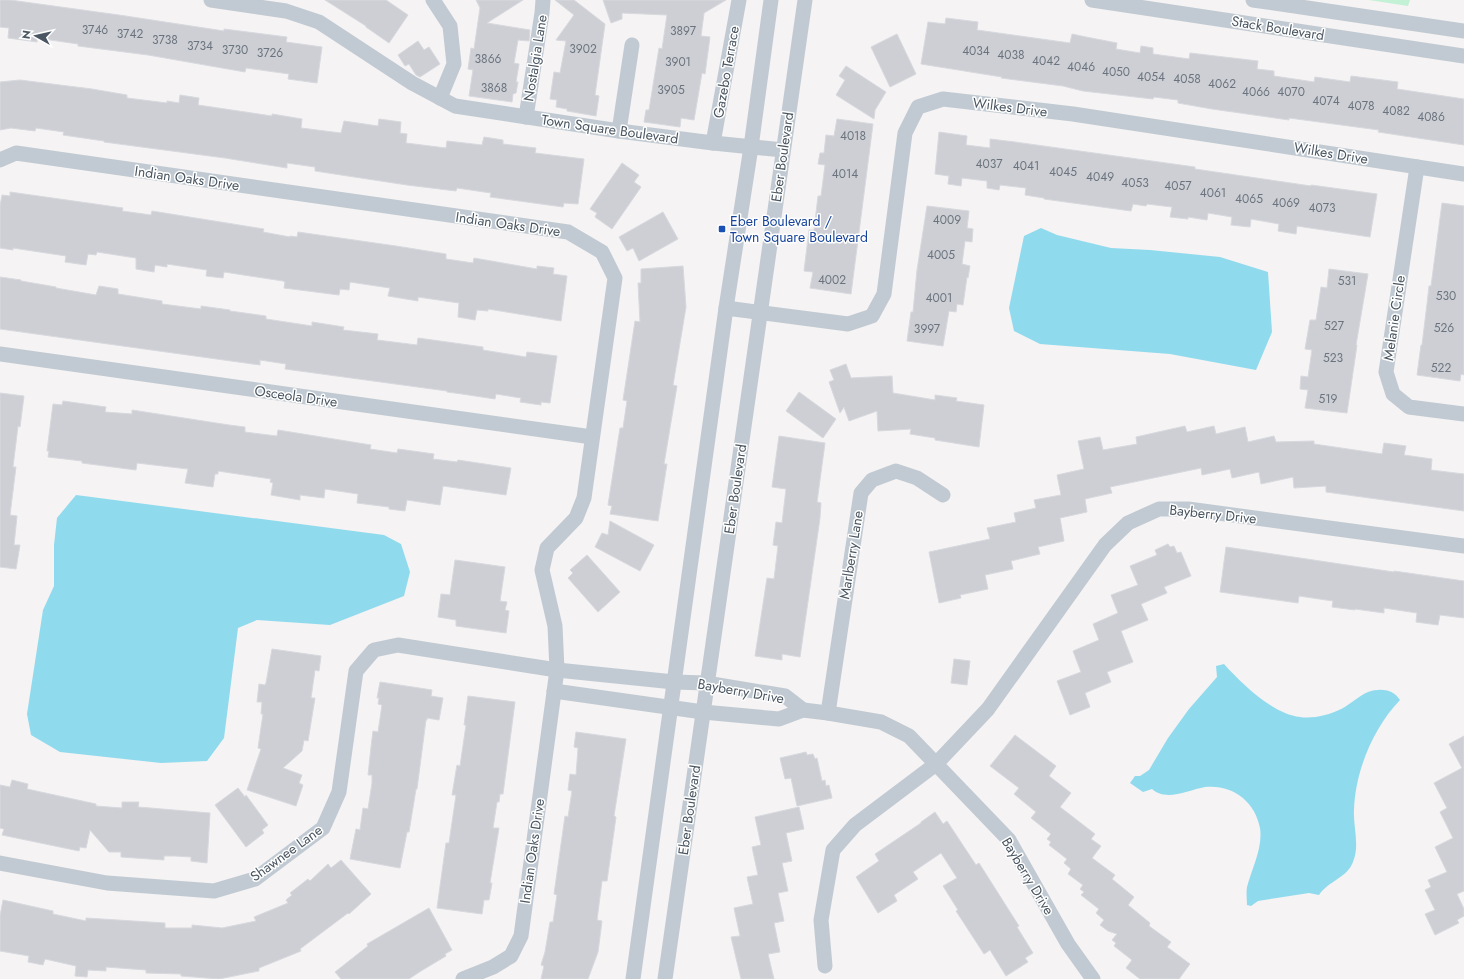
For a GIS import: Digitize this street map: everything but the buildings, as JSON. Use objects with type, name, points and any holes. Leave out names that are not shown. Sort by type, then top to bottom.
[{"type":"street","name":"Town Square Boulevard","points":[[212,0],[286,11],[319,22],[412,83],[455,106],[713,144],[783,150]]},
{"type":"street","points":[[433,0],[450,26],[454,64],[440,98]]},
{"type":"street","name":"Nostalgia Lane","points":[[526,117],[543,0]]},
{"type":"street","name":"Gazebo Terrace","points":[[713,144],[739,0]]},
{"type":"street","points":[[633,979],[726,308],[751,147],[771,0]]},
{"type":"street","name":"Eber Boulevard","points":[[664,979],[805,0]]},
{"type":"street","name":"Stack Boulevard","points":[[1093,0],[1464,56]]},
{"type":"street","name":"Stack Boulevard","points":[[1254,0],[1464,31]]},
{"type":"street","points":[[619,131],[632,45]]},
{"type":"street","name":"Wilkes Drive","points":[[726,308],[759,314],[848,324],[872,316],[884,294],[905,133],[918,107],[943,99],[1073,114],[1464,174]]},
{"type":"street","name":"Indian Oaks Drive","points":[[0,160],[16,153],[568,232],[602,252],[614,278],[584,498],[576,518],[547,548],[542,570],[555,626],[557,670],[521,936],[511,956],[493,967],[463,979]]},
{"type":"street","name":"Melanie Circle","points":[[1416,166],[1386,372],[1393,394],[1409,407],[1464,414]]},
{"type":"street","name":"Osceola Drive","points":[[0,354],[592,437]]},
{"type":"street","name":"Marlberry Lane","points":[[828,713],[861,493],[872,480],[896,471],[917,478],[943,495]]},
{"type":"street","name":"Bayberry Drive","points":[[936,764],[988,709],[1105,545],[1128,523],[1159,508],[1188,509],[1464,546]]},
{"type":"street","name":"Shawnee Lane","points":[[0,863],[107,883],[214,891],[255,879],[323,828],[339,792],[356,671],[374,650],[398,645],[557,670]]},
{"type":"street","points":[[557,670],[674,682]]},
{"type":"street","points":[[599,698],[603,674]]},
{"type":"street","name":"Bayberry Drive","points":[[674,682],[706,683],[785,696],[804,710]]},
{"type":"street","points":[[554,691],[671,708]]},
{"type":"street","name":"Bayberry Drive","points":[[671,708],[779,719],[804,710],[880,722],[909,736],[1009,840],[1068,944],[1093,979]]},
{"type":"street","points":[[826,966],[821,920],[833,850],[855,825],[936,764]]},
{"type":"green space","points":[[1369,0],[1410,0],[1408,6]]},
{"type":"water","points":[[1041,228],[1057,235],[1111,248],[1150,250],[1220,257],[1268,272],[1272,332],[1256,370],[1170,354],[1040,344],[1014,331],[1009,308],[1024,236]]},
{"type":"water","points":[[76,495],[384,535],[401,544],[410,572],[404,596],[330,625],[257,620],[238,628],[224,738],[207,761],[161,763],[60,752],[31,735],[27,714],[43,610],[54,586],[54,545],[57,518]]},
{"type":"water","points":[[1224,664],[1259,697],[1290,715],[1315,717],[1325,715],[1343,708],[1364,694],[1373,691],[1386,690],[1397,696],[1400,700],[1390,711],[1374,737],[1362,766],[1355,796],[1354,816],[1356,849],[1353,862],[1342,876],[1327,886],[1319,895],[1309,893],[1258,901],[1251,906],[1247,905],[1247,887],[1259,850],[1261,835],[1257,818],[1253,810],[1248,802],[1241,796],[1224,788],[1215,787],[1205,787],[1177,794],[1164,795],[1152,789],[1143,792],[1130,783],[1135,776],[1140,776],[1149,770],[1168,738],[1189,709],[1217,677],[1216,666]]},
{"type":"place","name":"Eber Boulevard / Town Square Boulevard","points":[[722,229]]}]
